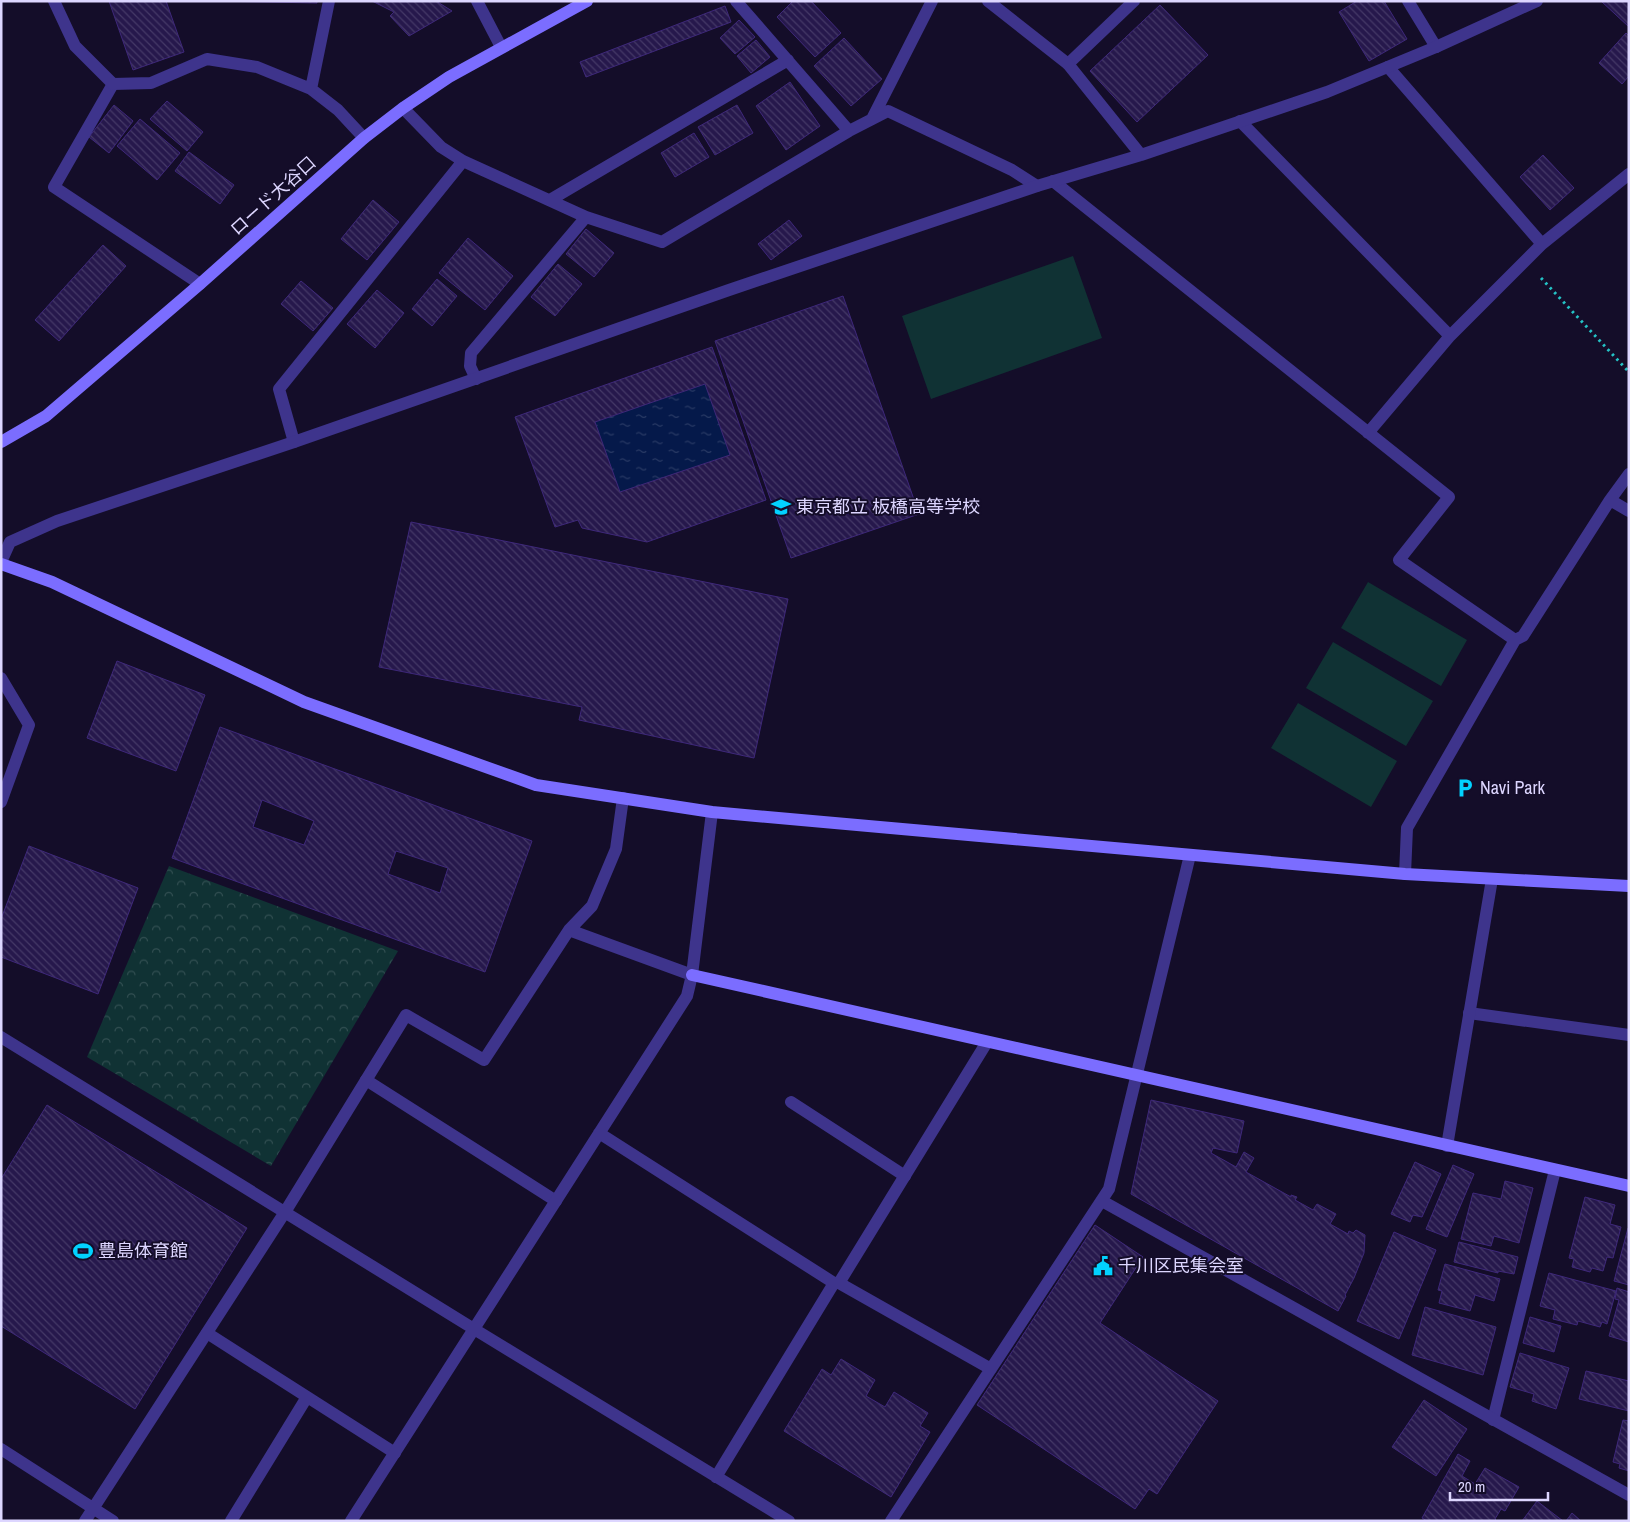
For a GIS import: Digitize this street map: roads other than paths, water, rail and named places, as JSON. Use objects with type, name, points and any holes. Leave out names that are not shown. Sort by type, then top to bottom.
[{"type":"street","points":[[54,1],[75,46],[113,84],[151,83],[208,59],[257,67],[311,89],[338,110],[364,138]]},
{"type":"street","points":[[311,89],[329,1]]},
{"type":"street","points":[[477,1],[502,47]]},
{"type":"street","name":"ロード大谷口","points":[[1,442],[46,416],[200,284],[364,138],[449,77],[587,1]]},
{"type":"street","points":[[736,1],[849,131]]},
{"type":"street","points":[[872,119],[932,1]]},
{"type":"street","points":[[988,1],[1068,64],[1141,155]]},
{"type":"street","points":[[1068,64],[1134,1]]},
{"type":"street","points":[[1408,1],[1436,47]]},
{"type":"street","points":[[1537,1],[1436,47],[1327,92],[1141,155],[1037,186],[729,290],[476,380],[56,521],[10,542],[1,563],[52,582],[304,702],[536,785],[712,812],[1405,874],[1629,886]]},
{"type":"street","points":[[550,200],[788,60]]},
{"type":"street","points":[[1388,67],[1542,244]]},
{"type":"street","points":[[113,84],[54,186],[200,284]]},
{"type":"street","points":[[404,108],[441,147],[463,160],[586,217],[662,242],[849,131],[888,111],[1012,170],[1037,186]]},
{"type":"street","points":[[1240,121],[1450,336]]},
{"type":"street","points":[[294,442],[278,389],[463,160]]},
{"type":"street","points":[[1368,433],[1450,336],[1542,244],[1629,174]]},
{"type":"street","points":[[1053,181],[1449,497],[1399,560],[1515,640]]},
{"type":"street","points":[[476,380],[470,366],[471,353],[586,217]]},
{"type":"street","points":[[1405,874],[1408,828],[1515,640],[1523,636],[1610,500],[1629,474]]},
{"type":"street","points":[[1610,500],[1629,511]]},
{"type":"street","points":[[1,678],[29,725],[1,802]]},
{"type":"street","points":[[85,1521],[285,1212],[406,1015],[484,1060],[569,930],[592,906],[616,849],[623,798]]},
{"type":"street","points":[[351,1521],[687,996],[692,975],[712,812]]},
{"type":"street","points":[[891,1521],[1109,1189],[1135,1075],[1190,855]]},
{"type":"street","points":[[1447,1146],[1492,878]]},
{"type":"street","points":[[569,930],[692,975],[1629,1186]]},
{"type":"street","points":[[1470,1013],[1629,1035]]},
{"type":"street","points":[[1,1037],[716,1478],[789,1521]]},
{"type":"street","points":[[716,1478],[836,1283],[905,1176],[986,1042]]},
{"type":"street","points":[[366,1080],[556,1201]]},
{"type":"street","points":[[791,1102],[905,1176]]},
{"type":"street","points":[[599,1133],[836,1283],[991,1369]]},
{"type":"street","points":[[1493,1420],[1555,1170]]},
{"type":"street","points":[[1102,1201],[1629,1495]]},
{"type":"street","points":[[207,1333],[395,1453]]},
{"type":"street","points":[[231,1521],[307,1397]]},
{"type":"street","points":[[1,1449],[113,1521]]},
{"type":"water","points":[[705,384],[730,455],[620,492],[595,422]]},
{"type":"place","name":"東京都立 板橋高等学校","points":[[781,507]]},
{"type":"place","name":"Navi Park","points":[[1465,788]]},
{"type":"place","name":"豊島体育館","points":[[83,1251]]},
{"type":"place","name":"千川区民集会室","points":[[1103,1266]]}]
